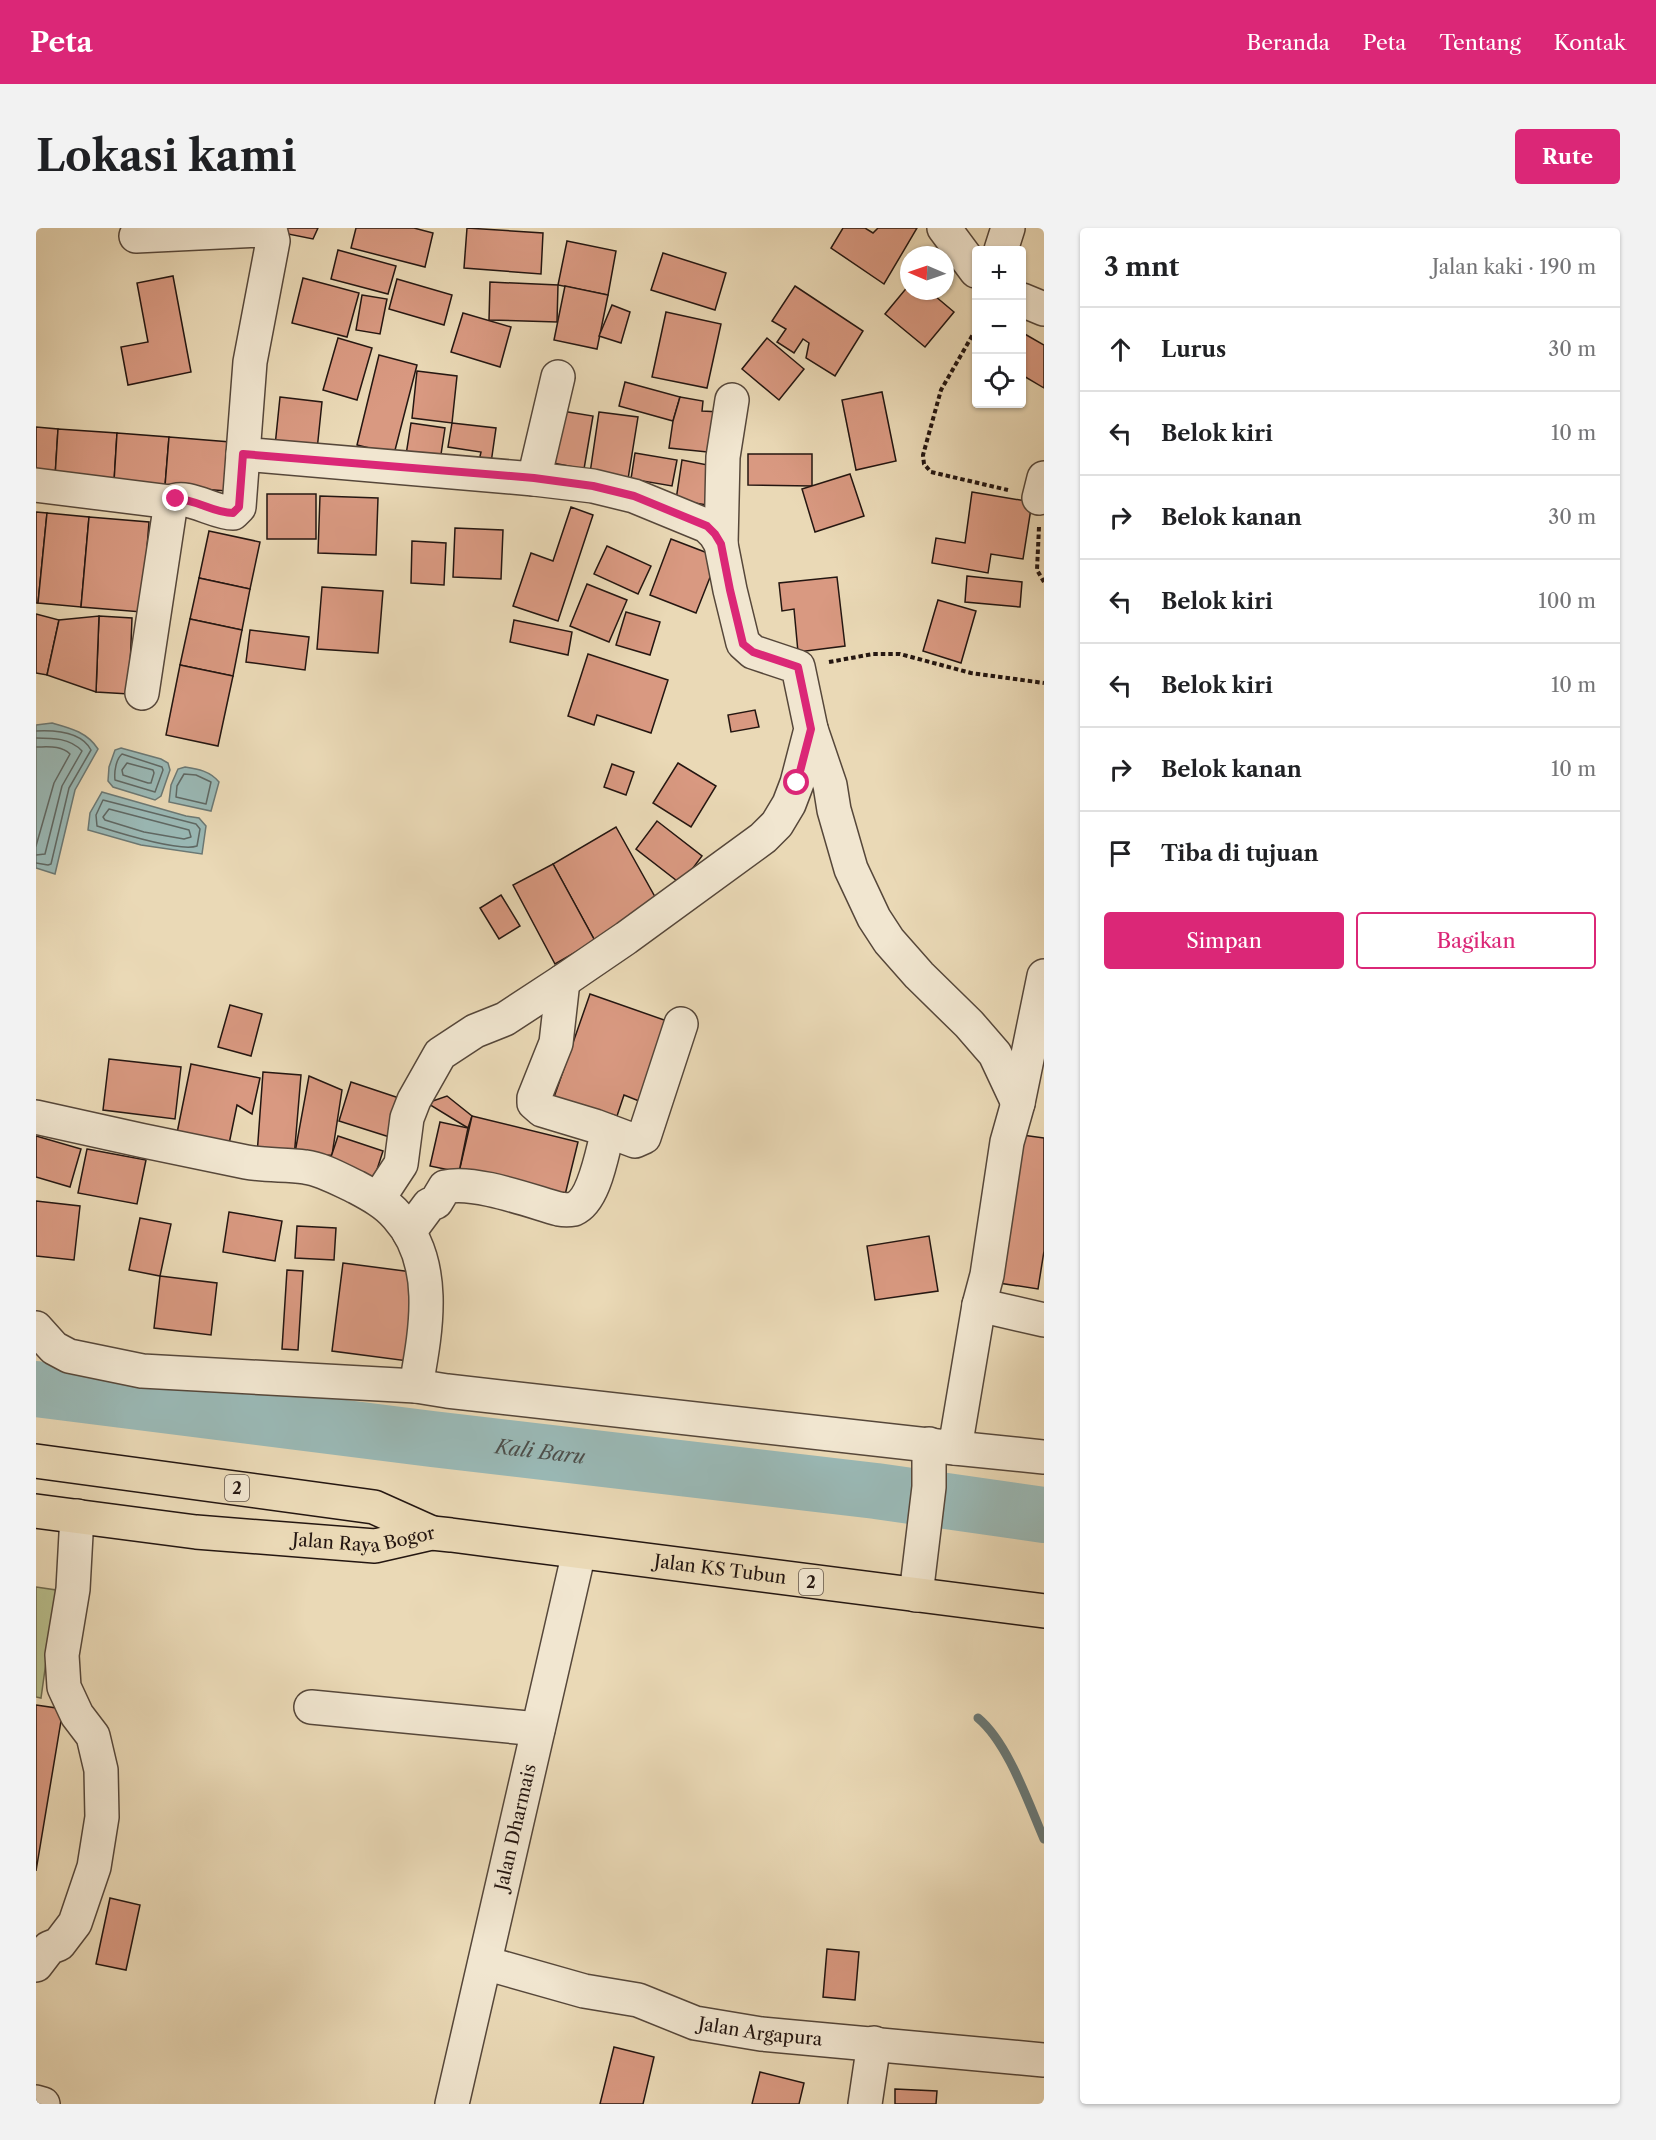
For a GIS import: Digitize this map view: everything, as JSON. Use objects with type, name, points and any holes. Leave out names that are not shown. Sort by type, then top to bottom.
[{"type":"highway","name":"Jalan Raya Bogor","points":[[36,1461],[374,1507],[432,1533]]},
{"type":"highway","name":"Jalan Raya Bogor","points":[[36,1511],[196,1532],[375,1545],[432,1533]]},
{"type":"highway","name":"Jalan KS Tubun","points":[[432,1533],[1044,1611]]},
{"type":"street","points":[[944,228],[972,266]]},
{"type":"street","points":[[1002,246],[1008,228]]},
{"type":"street","points":[[36,485],[171,502],[184,499],[224,513],[233,513],[239,507],[250,362],[273,241],[271,233],[263,230],[136,236]]},
{"type":"street","points":[[1026,302],[1044,309]]},
{"type":"street","points":[[534,478],[558,377]]},
{"type":"street","points":[[732,400],[723,457],[721,544],[743,644],[753,652],[798,667],[811,729],[830,785],[834,810],[851,869],[874,918],[889,941],[919,975],[969,1024],[995,1054],[1018,1103]]},
{"type":"street","points":[[243,454],[534,478],[593,486],[634,496],[707,526],[721,544]]},
{"type":"street","points":[[142,693],[171,502]]},
{"type":"street","points":[[378,1199],[401,1164],[407,1118],[414,1100],[440,1054],[475,1031],[505,1019],[563,981],[716,874],[763,838],[777,824],[789,804],[811,729]]},
{"type":"street","points":[[916,1595],[929,1487],[987,1275],[1007,1142],[1018,1103],[1044,976]]},
{"type":"street","points":[[563,981],[556,1043],[534,1103],[542,1110],[635,1141],[644,1137],[681,1024]]},
{"type":"street","points":[[36,1117],[256,1164],[307,1167],[345,1182],[378,1199],[398,1216],[409,1232],[423,1265],[426,1286],[424,1342],[416,1386]]},
{"type":"street","points":[[409,1232],[429,1205],[436,1202],[445,1187],[452,1185],[489,1190],[559,1209],[572,1210],[581,1204],[591,1189],[608,1131]]},
{"type":"street","points":[[979,1305],[1044,1320]]},
{"type":"street","points":[[36,1328],[54,1348],[69,1356],[142,1371],[416,1386],[459,1393],[1044,1457]]},
{"type":"street","points":[[36,1965],[49,1948],[59,1944],[75,1923],[94,1867],[102,1817],[101,1770],[93,1736],[77,1715],[64,1687],[62,1655],[73,1589],[77,1516]]},
{"type":"street","name":"Jalan Dharmais","points":[[452,2104],[579,1552]]},
{"type":"street","points":[[311,1707],[538,1729]]},
{"type":"street","name":"Jalan Argapura","points":[[485,1963],[584,1991],[638,2000],[695,2024],[762,2034],[1044,2060]]},
{"type":"street","points":[[865,2104],[874,2043]]},
{"type":"street","points":[[36,2102],[43,2104]]},
{"type":"path","points":[[972,336],[941,390],[923,455],[924,464],[931,472],[1041,488],[1037,570],[1044,582]]},
{"type":"path","points":[[798,667],[873,654],[900,654],[971,673],[1044,683]]},
{"type":"green space","points":[[36,1587],[56,1590],[41,1698],[36,1697]]},
{"type":"water","points":[[52,723],[72,729],[89,738],[98,749],[75,790],[55,874],[36,868],[36,725]]},
{"type":"water","points":[[121,748],[168,763],[170,770],[161,796],[155,800],[113,787],[108,781],[109,767],[115,750]]},
{"type":"water","points":[[185,767],[208,773],[219,782],[211,811],[169,802],[171,785],[178,769]]},
{"type":"water","points":[[102,792],[199,818],[206,826],[202,854],[141,845],[88,830],[90,813]]},
{"type":"building","points":[[284,228],[318,228],[313,239],[283,233]]},
{"type":"building","points":[[356,228],[414,228],[433,233],[425,267],[351,248]]},
{"type":"building","points":[[467,228],[543,233],[541,274],[464,268]]},
{"type":"building","points":[[843,228],[865,228],[873,233],[878,228],[917,228],[906,246],[900,246],[900,257],[884,284],[831,248]]},
{"type":"building","points":[[567,241],[616,251],[608,295],[558,285]]},
{"type":"building","points":[[338,250],[396,266],[388,294],[331,279]]},
{"type":"building","points":[[663,253],[726,273],[715,310],[651,290]]},
{"type":"building","points":[[173,276],[191,372],[128,385],[121,347],[148,342],[137,283]]},
{"type":"building","points":[[303,278],[359,293],[347,337],[292,323]]},
{"type":"building","points":[[397,279],[452,295],[444,325],[389,309]]},
{"type":"building","points":[[490,282],[558,285],[557,322],[489,320]]},
{"type":"building","points":[[565,286],[608,295],[597,349],[554,340]]},
{"type":"building","points":[[795,286],[863,331],[835,376],[806,358],[809,343],[803,339],[794,353],[777,342],[786,329],[772,321]]},
{"type":"building","points":[[362,295],[387,299],[380,334],[356,330]]},
{"type":"building","points":[[900,296],[900,300],[940,300],[954,312],[925,347],[885,314]]},
{"type":"building","points":[[612,305],[630,312],[621,343],[599,336]]},
{"type":"building","points":[[666,312],[721,324],[707,388],[652,377]]},
{"type":"building","points":[[463,313],[511,327],[500,367],[451,352]]},
{"type":"building","points":[[1026,335],[1044,345],[1044,388],[1026,377]]},
{"type":"building","points":[[338,338],[372,348],[357,400],[323,390]]},
{"type":"building","points":[[767,338],[804,369],[779,400],[742,369]]},
{"type":"building","points":[[379,355],[417,365],[394,454],[357,445]]},
{"type":"building","points":[[417,371],[457,376],[452,423],[412,418]]},
{"type":"building","points":[[625,382],[680,397],[673,421],[619,406]]},
{"type":"building","points":[[882,392],[896,461],[856,470],[842,400]]},
{"type":"building","points":[[280,397],[322,402],[317,450],[275,446]]},
{"type":"building","points":[[680,397],[703,401],[702,411],[721,412],[717,453],[669,448]]},
{"type":"building","points":[[562,411],[593,416],[584,469],[553,463]]},
{"type":"building","points":[[599,412],[638,417],[628,479],[590,473]]},
{"type":"building","points":[[411,423],[445,428],[440,461],[406,455]]},
{"type":"building","points":[[452,423],[496,428],[491,463],[479,461],[481,452],[448,447]]},
{"type":"building","points":[[36,427],[58,429],[55,477],[36,476]]},
{"type":"building","points":[[58,429],[117,433],[114,482],[55,477]]},
{"type":"building","points":[[117,433],[169,437],[165,486],[114,482]]},
{"type":"building","points":[[169,437],[243,443],[239,492],[165,486]]},
{"type":"building","points":[[635,453],[677,460],[672,486],[631,479]]},
{"type":"building","points":[[748,454],[812,454],[812,486],[748,485]]},
{"type":"building","points":[[682,460],[713,466],[707,505],[676,500]]},
{"type":"building","points":[[850,474],[864,516],[815,532],[802,489]]},
{"type":"building","points":[[972,492],[1032,502],[1023,559],[991,554],[988,573],[932,563],[936,538],[965,543]]},
{"type":"building","points":[[267,494],[316,494],[316,539],[267,539]]},
{"type":"building","points":[[320,496],[378,498],[376,555],[318,553]]},
{"type":"building","points":[[571,507],[593,515],[558,621],[513,606],[531,553],[553,561]]},
{"type":"building","points":[[36,512],[47,513],[38,603],[36,603]]},
{"type":"building","points":[[47,513],[89,517],[81,607],[38,603]]},
{"type":"building","points":[[89,517],[149,522],[142,612],[81,607]]},
{"type":"building","points":[[455,528],[503,530],[501,579],[453,577]]},
{"type":"building","points":[[209,531],[260,542],[250,589],[199,578]]},
{"type":"building","points":[[671,539],[718,557],[696,613],[650,595]]},
{"type":"building","points":[[412,541],[446,543],[444,585],[411,583]]},
{"type":"building","points":[[607,546],[651,566],[638,594],[594,574]]},
{"type":"building","points":[[967,576],[1022,582],[1020,607],[965,602]]},
{"type":"building","points":[[837,577],[845,646],[798,652],[794,609],[782,611],[779,583]]},
{"type":"building","points":[[199,578],[250,589],[242,630],[190,619]]},
{"type":"building","points":[[587,584],[627,600],[609,642],[570,626]]},
{"type":"building","points":[[322,587],[383,591],[378,653],[317,649]]},
{"type":"building","points":[[938,600],[976,611],[961,663],[923,651]]},
{"type":"building","points":[[626,612],[660,622],[650,655],[616,645]]},
{"type":"building","points":[[36,614],[59,620],[47,675],[36,673]]},
{"type":"building","points":[[99,616],[132,618],[129,694],[96,692]]},
{"type":"building","points":[[99,616],[96,692],[47,675],[59,620]]},
{"type":"building","points":[[190,619],[242,630],[233,676],[180,665]]},
{"type":"building","points":[[514,620],[572,632],[568,655],[510,642]]},
{"type":"building","points":[[250,630],[309,637],[305,670],[246,662]]},
{"type":"building","points":[[588,654],[668,680],[651,733],[597,715],[594,725],[568,716]]},
{"type":"building","points":[[180,665],[233,676],[218,746],[166,735]]},
{"type":"building","points":[[755,710],[759,727],[731,732],[728,715]]},
{"type":"building","points":[[678,763],[716,786],[691,827],[653,803]]},
{"type":"building","points":[[612,764],[634,772],[626,795],[604,787]]},
{"type":"building","points":[[657,821],[702,856],[681,884],[636,849]]},
{"type":"building","points":[[616,827],[659,904],[595,941],[553,864]]},
{"type":"building","points":[[553,864],[595,941],[555,964],[513,885]]},
{"type":"building","points":[[501,895],[520,926],[499,939],[480,908]]},
{"type":"building","points":[[590,994],[667,1021],[639,1101],[624,1095],[615,1122],[553,1100]]},
{"type":"building","points":[[230,1005],[262,1014],[251,1056],[218,1047]]},
{"type":"building","points":[[109,1059],[181,1067],[175,1119],[103,1110]]},
{"type":"building","points":[[191,1064],[260,1078],[252,1114],[237,1105],[229,1144],[177,1133]]},
{"type":"building","points":[[263,1072],[301,1075],[294,1158],[257,1155]]},
{"type":"building","points":[[309,1076],[342,1090],[332,1155],[294,1158]]},
{"type":"building","points":[[351,1082],[411,1102],[399,1140],[339,1121]]},
{"type":"building","points":[[447,1096],[472,1116],[468,1128],[427,1103]]},
{"type":"building","points":[[472,1116],[578,1142],[565,1195],[459,1172]]},
{"type":"building","points":[[440,1122],[468,1128],[459,1172],[430,1166]]},
{"type":"building","points":[[1022,1135],[1044,1138],[1044,1251],[1038,1289],[999,1283]]},
{"type":"building","points":[[36,1136],[81,1149],[70,1187],[36,1177]]},
{"type":"building","points":[[338,1136],[383,1151],[372,1185],[327,1169]]},
{"type":"building","points":[[87,1149],[146,1160],[137,1204],[78,1193]]},
{"type":"building","points":[[36,1201],[80,1206],[74,1260],[36,1256]]},
{"type":"building","points":[[229,1212],[282,1221],[275,1261],[223,1252]]},
{"type":"building","points":[[140,1218],[171,1224],[160,1276],[129,1270]]},
{"type":"building","points":[[297,1226],[336,1228],[334,1260],[295,1258]]},
{"type":"building","points":[[929,1236],[938,1291],[875,1300],[867,1246]]},
{"type":"building","points":[[343,1263],[420,1273],[408,1361],[332,1351]]},
{"type":"building","points":[[287,1270],[303,1271],[298,1350],[282,1349]]},
{"type":"building","points":[[160,1276],[217,1283],[211,1335],[154,1328]]},
{"type":"building","points":[[36,1705],[63,1709],[36,1871]]},
{"type":"building","points":[[110,1898],[140,1905],[126,1970],[96,1964]]},
{"type":"building","points":[[827,1949],[859,1952],[855,2000],[823,1997]]},
{"type":"building","points":[[614,2047],[654,2057],[643,2104],[600,2104]]},
{"type":"building","points":[[760,2072],[804,2083],[799,2104],[752,2104]]},
{"type":"building","points":[[895,2089],[937,2091],[936,2104],[895,2104]]},
{"type":"waterway","name":"Kali Baru","points":[[36,1389],[432,1439],[876,1491],[1044,1515]]},
{"type":"waterway","points":[[978,1718],[999,1742],[1008,1758],[1044,1839]]},
{"type":"route","points":[[176,499],[184,499],[224,513],[233,513],[239,507],[243,454],[534,478],[593,486],[634,496],[707,526],[721,544],[743,644],[753,652],[798,667],[811,729],[797,783]]}]
